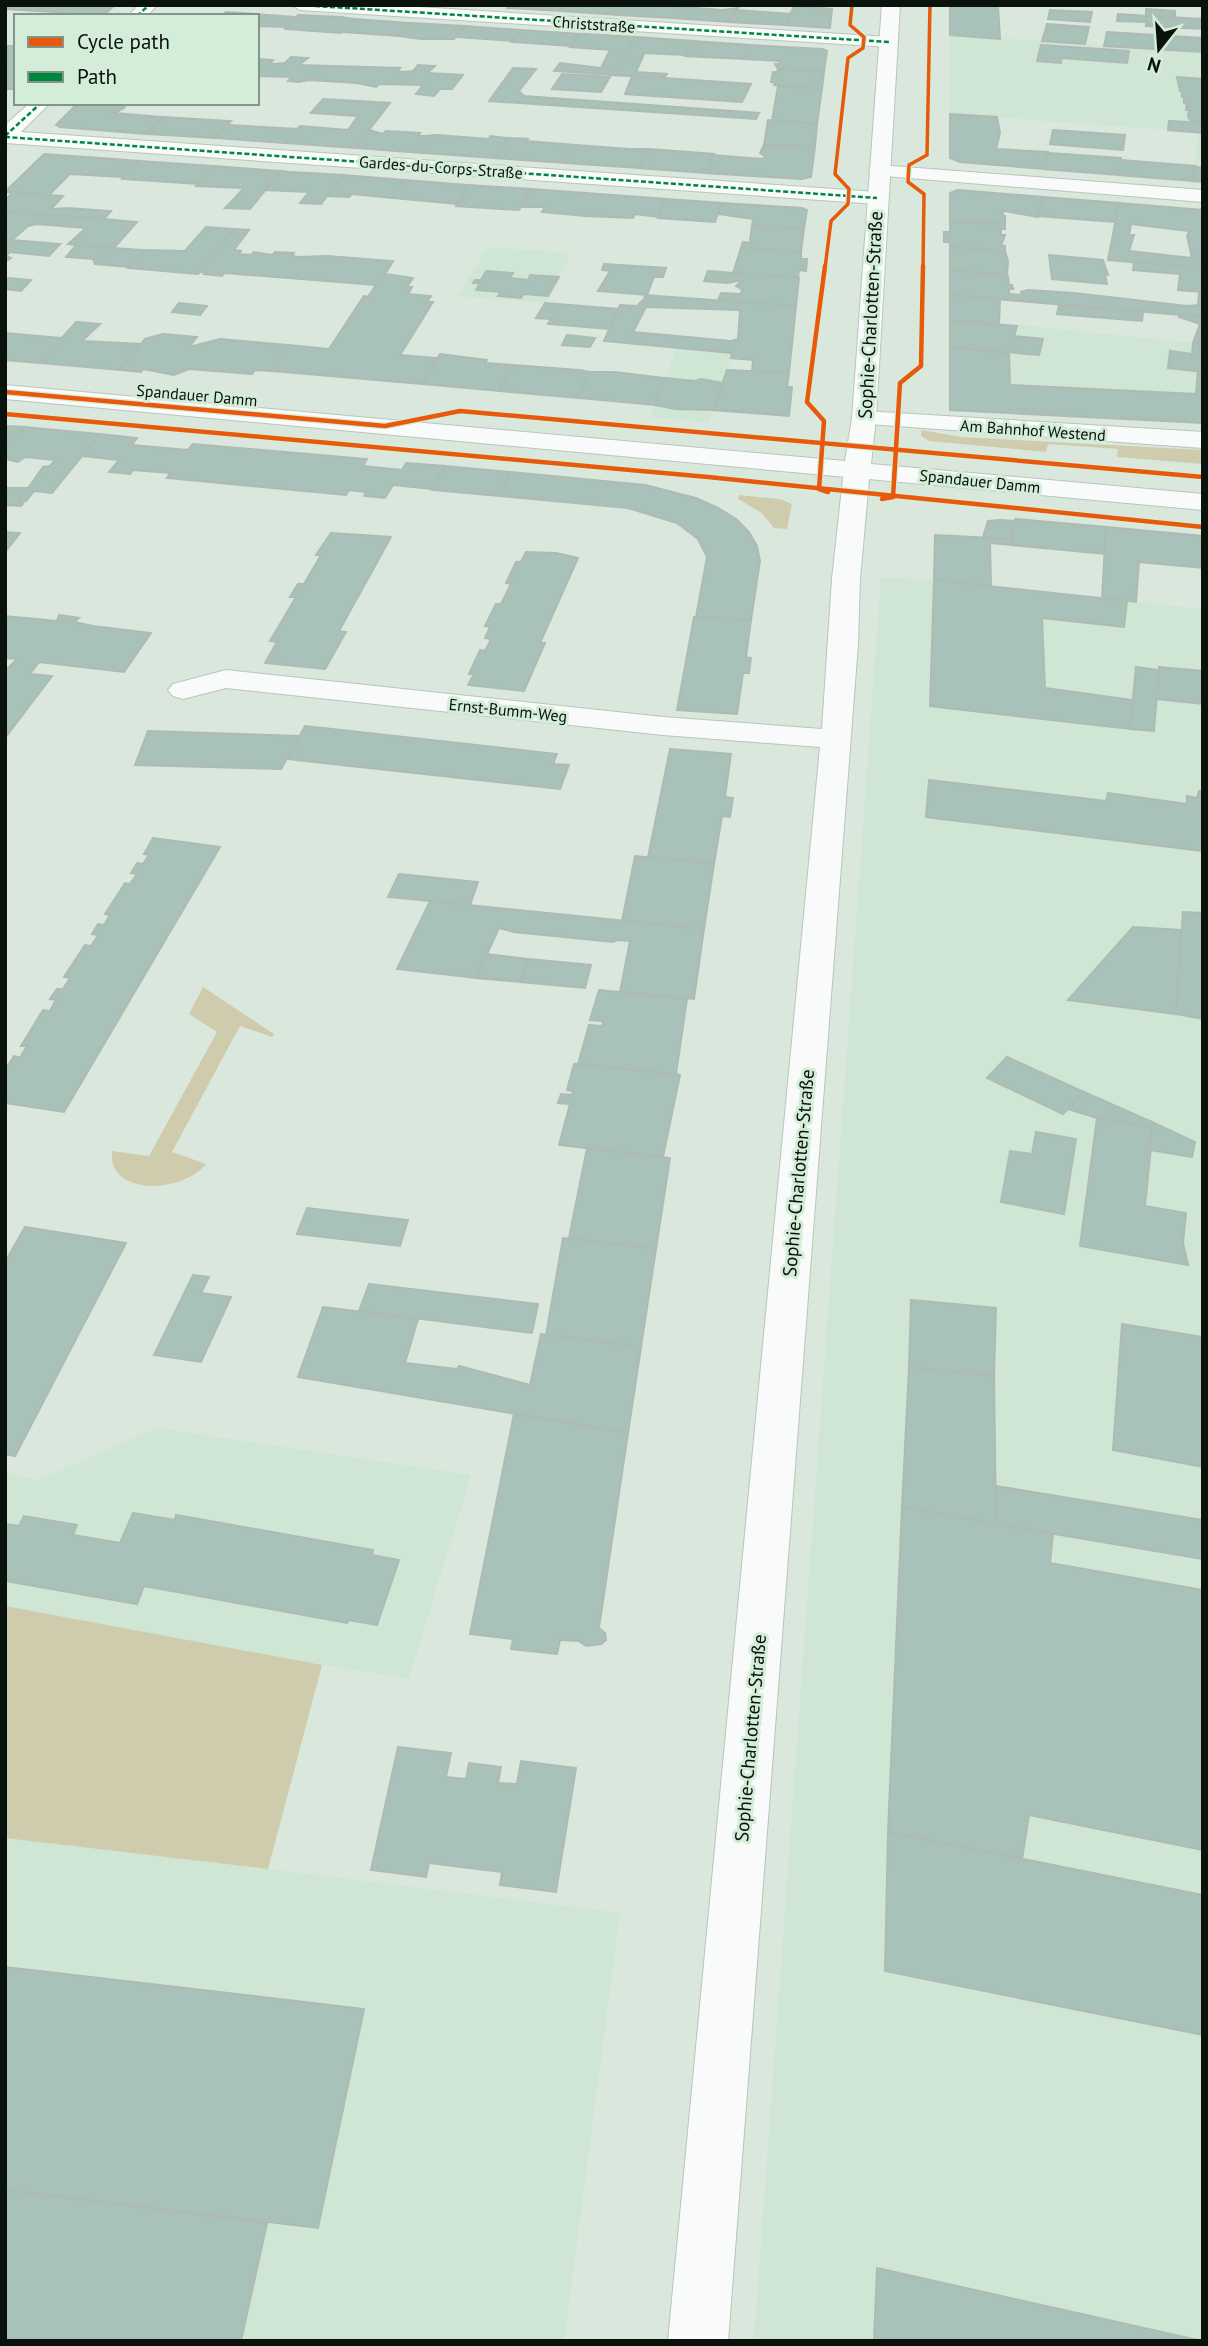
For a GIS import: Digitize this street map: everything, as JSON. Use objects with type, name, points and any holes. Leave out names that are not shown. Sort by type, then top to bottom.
[{"type":"street","name":"Christstraße","points":[[300,5],[889,42]]},
{"type":"street","name":"Sophie-Charlotten-Straße","points":[[698,2341],[844,636],[846,579],[864,418],[878,171],[891,5]]},
{"type":"street","points":[[5,136],[39,105]]},
{"type":"street","name":"Gardes-du-Corps-Straße","points":[[5,136],[877,198]]},
{"type":"street","points":[[878,171],[1203,196]]},
{"type":"street","name":"Spandauer Damm","points":[[5,392],[1203,502]]},
{"type":"street","name":"Am Bahnhof Westend","points":[[864,418],[1203,440]]},
{"type":"street","name":"Ernst-Bumm-Weg","points":[[183,690],[226,679],[663,726],[835,739]]},
{"type":"shaded area","points":[[950,35],[1203,52],[1203,182],[1193,181],[1198,132],[950,114]]},
{"type":"shaded area","points":[[488,247],[571,253],[545,303],[458,296]]},
{"type":"shaded area","points":[[950,321],[999,323],[1203,344],[1203,423],[950,410]]},
{"type":"shaded area","points":[[677,347],[732,353],[727,370],[789,373],[787,387],[792,387],[789,416],[714,410],[709,422],[650,417]]},
{"type":"shaded area","points":[[921,430],[961,437],[1203,450],[1203,464],[1117,457],[1118,449],[1048,444],[1046,452],[929,441],[921,436]]},
{"type":"shaded area","points":[[739,495],[780,499],[792,504],[787,529],[774,528],[762,513],[738,499]]},
{"type":"shaded area","points":[[881,578],[934,580],[1203,609],[1203,2341],[754,2341]]},
{"type":"shaded area","points":[[203,987],[274,1034],[272,1037],[240,1026],[172,1152],[206,1164],[195,1174],[180,1181],[148,1186],[133,1183],[121,1176],[114,1166],[112,1151],[149,1156],[217,1032],[189,1014]]},
{"type":"shaded area","points":[[156,1428],[471,1475],[409,1678],[322,1665],[268,1869],[620,1913],[564,2341],[5,2341],[5,1474],[39,1480]]},
{"type":"shaded area","points":[[5,1606],[322,1665],[268,1869],[5,1838]]},
{"type":"building","points":[[5,5],[43,5],[36,11],[5,9]]},
{"type":"building","points":[[43,5],[115,5],[105,14],[36,11]]},
{"type":"building","points":[[509,5],[566,5],[562,11],[507,8]]},
{"type":"building","points":[[566,5],[625,5],[619,15],[562,11]]},
{"type":"building","points":[[625,5],[681,7],[674,18],[619,15]]},
{"type":"building","points":[[950,5],[998,6],[1000,39],[950,35]]},
{"type":"building","points":[[794,6],[832,9],[830,28],[785,25]]},
{"type":"building","points":[[681,7],[723,10],[738,8],[729,22],[674,18]]},
{"type":"building","points":[[1146,9],[1175,11],[1175,17],[1146,16]]},
{"type":"building","points":[[737,10],[791,14],[785,25],[729,22]]},
{"type":"building","points":[[1050,10],[1092,12],[1090,22],[1048,19]]},
{"type":"building","points":[[259,14],[297,17],[286,27],[259,26]]},
{"type":"building","points":[[1118,14],[1147,16],[1146,22],[1117,21]]},
{"type":"building","points":[[298,15],[354,19],[341,33],[285,29]]},
{"type":"building","points":[[1147,16],[1203,19],[1203,29],[1146,26]]},
{"type":"building","points":[[354,19],[410,23],[399,36],[342,32]]},
{"type":"building","points":[[410,23],[464,26],[454,39],[399,36]]},
{"type":"building","points":[[1047,24],[1089,27],[1085,44],[1042,41]]},
{"type":"building","points":[[464,26],[521,30],[513,41],[456,37]]},
{"type":"building","points":[[521,30],[579,34],[571,46],[512,42]]},
{"type":"building","points":[[1107,32],[1203,38],[1203,52],[1104,46]]},
{"type":"building","points":[[579,34],[636,37],[612,75],[554,71],[560,63],[601,68],[609,52],[613,50],[570,47]]},
{"type":"building","points":[[636,37],[693,41],[686,55],[642,53],[644,54],[636,72],[667,74],[664,78],[612,75]]},
{"type":"building","points":[[693,41],[750,45],[744,59],[685,56]]},
{"type":"building","points":[[750,45],[822,49],[827,51],[824,72],[778,69],[775,64],[780,61],[744,59]]},
{"type":"building","points":[[1041,45],[1129,51],[1127,63],[1062,58],[1061,63],[1037,61]]},
{"type":"building","points":[[7,46],[14,46],[14,89],[5,89]]},
{"type":"building","points":[[291,57],[308,58],[299,65],[400,68],[397,71],[404,72],[413,71],[418,65],[435,66],[427,73],[463,75],[452,89],[440,89],[434,96],[416,94],[423,85],[379,84],[376,87],[357,83],[288,81],[292,77],[259,76],[259,59],[273,60],[270,63],[275,64],[285,63]]},
{"type":"building","points":[[513,68],[536,69],[519,91],[524,96],[759,113],[756,119],[489,101]]},
{"type":"building","points":[[778,69],[824,72],[822,89],[774,85],[775,82],[771,82],[773,72]]},
{"type":"building","points":[[562,74],[610,77],[601,92],[552,89]]},
{"type":"building","points":[[632,76],[751,84],[742,102],[625,94]]},
{"type":"building","points":[[1177,77],[1203,79],[1203,123],[1192,122],[1188,117],[1189,110],[1186,110],[1187,104],[1184,103]]},
{"type":"building","points":[[778,86],[822,89],[817,124],[772,120]]},
{"type":"building","points":[[323,99],[390,103],[355,148],[285,143],[300,126],[348,130],[358,116],[311,113]]},
{"type":"building","points":[[76,105],[125,105],[114,113],[163,117],[146,134],[56,125]]},
{"type":"building","points":[[950,114],[997,117],[1000,133],[996,149],[1048,152],[1044,169],[960,162],[950,158]]},
{"type":"building","points":[[163,117],[231,121],[215,138],[146,134]]},
{"type":"building","points":[[768,120],[817,124],[815,147],[764,145]]},
{"type":"building","points":[[1169,121],[1203,123],[1203,133],[1168,130]]},
{"type":"building","points":[[228,125],[297,129],[285,143],[215,138]]},
{"type":"building","points":[[369,130],[383,134],[386,131],[420,133],[418,136],[437,135],[423,153],[355,148]]},
{"type":"building","points":[[1053,130],[1125,135],[1123,150],[1050,144]]},
{"type":"building","points":[[437,135],[508,138],[494,158],[423,153]]},
{"type":"building","points":[[508,138],[577,145],[566,163],[494,158]]},
{"type":"building","points":[[576,145],[649,149],[639,168],[566,163]]},
{"type":"building","points":[[764,145],[815,147],[811,177],[802,179],[706,173],[713,155],[762,159],[766,157],[760,153]]},
{"type":"building","points":[[649,149],[714,154],[706,173],[639,168]]},
{"type":"building","points":[[1049,153],[1121,158],[1118,175],[1044,169]]},
{"type":"building","points":[[44,154],[139,161],[123,177],[70,174],[49,195],[5,192]]},
{"type":"building","points":[[1121,160],[1195,166],[1193,181],[1118,175]]},
{"type":"building","points":[[139,161],[214,166],[198,184],[122,179]]},
{"type":"building","points":[[214,166],[281,171],[250,209],[225,208],[244,188],[196,186]]},
{"type":"building","points":[[1195,167],[1203,168],[1203,182],[1193,181]]},
{"type":"building","points":[[281,171],[343,175],[321,204],[300,203],[309,192],[266,190]]},
{"type":"building","points":[[343,175],[405,180],[392,198],[352,194],[349,197],[328,196]]},
{"type":"building","points":[[405,180],[469,185],[457,204],[392,198]]},
{"type":"building","points":[[469,185],[531,189],[519,210],[456,206]]},
{"type":"building","points":[[531,189],[666,199],[658,217],[635,214],[633,218],[585,216],[542,212],[545,207],[521,207]]},
{"type":"building","points":[[958,190],[1043,197],[1038,217],[1005,211],[1001,214],[1005,216],[1005,224],[950,222],[950,193]]},
{"type":"building","points":[[13,192],[63,196],[52,208],[54,209],[111,211],[104,219],[5,212],[5,200]]},
{"type":"building","points":[[1043,197],[1119,203],[1115,222],[1038,216]]},
{"type":"building","points":[[666,199],[722,203],[715,222],[658,218]]},
{"type":"building","points":[[722,203],[802,208],[807,210],[804,228],[752,226],[753,219],[718,214]]},
{"type":"building","points":[[1119,203],[1203,210],[1203,268],[1108,260]],"holes":[[[1131,224],[1189,231],[1187,236],[1192,258],[1129,251],[1134,235],[1129,235]]]},
{"type":"building","points":[[5,212],[137,222],[114,248],[68,244],[86,228],[36,224],[28,226],[12,240],[5,240]]},
{"type":"building","points":[[950,222],[1005,224],[1005,229],[1001,229],[1001,235],[1005,235],[1001,246],[1005,246],[1005,251],[950,247],[950,242],[944,242],[944,232],[950,232]]},
{"type":"building","points":[[752,226],[804,228],[801,252],[741,248],[743,242],[752,243]]},
{"type":"building","points":[[206,227],[234,229],[198,274],[128,268],[144,250],[185,251]]},
{"type":"building","points":[[234,229],[249,230],[234,250],[241,251],[239,254],[251,255],[254,252],[272,255],[275,252],[294,253],[292,256],[299,257],[327,256],[393,261],[385,274],[413,278],[407,287],[412,287],[408,294],[431,296],[427,302],[433,302],[400,355],[437,358],[422,384],[271,371],[289,345],[329,349],[364,296],[368,297],[376,285],[224,273],[222,276],[200,272]]},
{"type":"building","points":[[5,240],[60,244],[49,256],[10,252],[6,256],[11,258],[5,262]]},
{"type":"building","points":[[76,245],[144,250],[129,267],[95,264],[93,259],[66,257]]},
{"type":"building","points":[[950,247],[1005,251],[1008,261],[1007,275],[950,270]]},
{"type":"building","points":[[741,248],[801,252],[801,259],[807,259],[806,271],[799,270],[798,278],[733,273]]},
{"type":"building","points":[[1049,255],[1103,260],[1108,275],[1105,274],[1107,284],[1052,279]]},
{"type":"building","points":[[1134,262],[1203,268],[1203,292],[1178,290],[1180,274],[1133,270]]},
{"type":"building","points":[[604,264],[666,268],[663,277],[654,277],[647,295],[598,291],[610,271],[602,270]]},
{"type":"building","points":[[950,270],[1008,276],[1009,285],[1012,285],[1013,289],[1009,289],[1009,294],[1022,295],[1021,292],[1028,290],[1074,293],[1187,306],[1198,305],[1199,292],[1203,292],[1203,317],[950,295]]},
{"type":"building","points":[[486,271],[513,273],[510,278],[528,280],[530,275],[559,277],[548,296],[523,294],[521,298],[498,296],[501,292],[476,290],[480,283],[473,283],[475,280],[481,280]]},
{"type":"building","points":[[708,271],[799,278],[796,306],[718,300],[721,293],[741,294],[742,289],[736,286],[743,280],[727,283],[704,281]]},
{"type":"building","points":[[5,280],[31,280],[21,291],[5,289]]},
{"type":"building","points":[[644,295],[796,306],[789,373],[752,372],[753,360],[731,358],[732,353],[604,341],[620,305],[637,306],[645,298]],"holes":[[[646,307],[740,310],[738,339],[731,341],[633,332]]]},
{"type":"building","points":[[950,295],[1000,299],[999,323],[950,321]]},
{"type":"building","points":[[179,303],[207,306],[200,315],[172,312]]},
{"type":"building","points":[[545,303],[618,309],[609,329],[548,324],[551,319],[536,318]]},
{"type":"building","points":[[1059,305],[1143,312],[1142,321],[1057,314]]},
{"type":"building","points":[[1179,317],[1203,317],[1203,344],[1193,343],[1200,324]]},
{"type":"building","points":[[950,321],[1017,326],[1014,336],[1043,339],[1039,355],[950,347]]},
{"type":"building","points":[[76,322],[100,324],[82,341],[140,344],[120,370],[40,363]]},
{"type":"building","points":[[5,333],[62,338],[40,363],[5,360]]},
{"type":"building","points":[[163,334],[197,337],[189,347],[220,339],[289,345],[271,371],[255,370],[252,374],[189,369],[174,375],[143,369],[141,372],[120,370],[145,339]]},
{"type":"building","points":[[567,335],[595,338],[590,347],[562,345]]},
{"type":"building","points":[[1193,343],[1203,344],[1203,372],[1168,368],[1170,351],[1192,354]]},
{"type":"building","points":[[950,347],[1009,353],[1010,385],[1196,394],[1198,371],[1203,372],[1203,423],[950,410]]},
{"type":"building","points":[[440,354],[487,360],[485,363],[513,365],[499,391],[422,384]]},
{"type":"building","points":[[513,365],[590,372],[578,398],[499,391]]},
{"type":"building","points":[[727,370],[789,373],[787,387],[792,387],[789,416],[713,410]]},
{"type":"building","points":[[590,372],[665,378],[655,405],[578,398]]},
{"type":"building","points":[[665,378],[723,383],[713,410],[675,409],[655,405]]},
{"type":"building","points":[[5,426],[24,427],[5,449]]},
{"type":"building","points":[[24,427],[100,434],[52,493],[34,491],[26,501],[20,502],[23,504],[21,506],[5,505],[5,488],[28,488],[43,467],[50,466],[55,460],[25,457],[18,462],[5,459],[5,449]]},
{"type":"building","points":[[100,434],[137,438],[132,445],[188,450],[193,444],[367,459],[363,466],[402,470],[406,463],[445,466],[432,489],[393,485],[385,498],[364,496],[366,492],[349,490],[346,495],[167,478],[170,473],[133,470],[130,474],[109,472],[119,460],[82,456]]},
{"type":"building","points":[[445,466],[511,472],[499,496],[432,490]]},
{"type":"building","points":[[511,472],[645,485],[696,498],[736,519],[749,532],[757,546],[760,561],[751,620],[696,617],[707,557],[698,539],[677,523],[628,508],[499,496]]},
{"type":"building","points":[[1015,519],[1106,527],[1105,554],[1011,545]]},
{"type":"building","points":[[988,521],[1014,521],[1011,539],[983,537]]},
{"type":"building","points":[[1106,527],[1203,536],[1203,568],[1139,562],[1136,602],[1102,598]]},
{"type":"building","points":[[5,532],[20,533],[5,552]]},
{"type":"building","points":[[331,533],[391,537],[339,631],[346,632],[325,669],[265,663],[277,642],[270,641],[296,597],[290,597],[298,584],[304,584],[321,555],[316,555]]},
{"type":"building","points":[[935,535],[1011,539],[1011,545],[990,543],[991,586],[934,580]]},
{"type":"building","points":[[526,552],[556,553],[578,558],[540,643],[545,643],[524,691],[468,685],[474,674],[469,674],[480,650],[485,651],[491,639],[485,638],[490,627],[485,626],[496,604],[501,604],[511,584],[506,583],[516,562],[521,562]]},
{"type":"building","points":[[934,580],[1127,601],[1124,627],[1042,618],[1045,688],[1133,700],[1130,729],[930,706]]},
{"type":"building","points":[[59,615],[79,618],[74,622],[93,626],[151,633],[124,672],[39,662],[30,674],[52,676],[5,738],[5,671],[17,659],[5,658],[5,616],[57,621]]},
{"type":"building","points":[[694,617],[751,620],[746,657],[751,658],[749,673],[743,673],[737,714],[677,710]]},
{"type":"building","points":[[1136,667],[1159,670],[1154,731],[1130,729]]},
{"type":"building","points":[[1159,667],[1203,671],[1203,704],[1157,699]]},
{"type":"building","points":[[305,726],[557,754],[553,764],[569,765],[560,789],[287,759]]},
{"type":"building","points":[[148,731],[300,736],[281,769],[135,765]]},
{"type":"building","points":[[670,749],[731,754],[725,797],[733,798],[730,817],[722,816],[714,864],[648,857]]},
{"type":"building","points":[[929,780],[1106,801],[1108,793],[1187,804],[1187,796],[1197,798],[1199,791],[1203,791],[1203,851],[926,817]]},
{"type":"building","points":[[153,838],[220,847],[64,1112],[5,1103],[5,1070],[14,1056],[20,1058],[27,1046],[21,1046],[43,1010],[50,1011],[56,1000],[50,999],[57,989],[63,989],[70,978],[64,977],[85,945],[91,946],[98,935],[92,934],[98,924],[104,925],[110,915],[105,914],[125,883],[130,884],[137,874],[131,873],[137,863],[143,864],[149,855],[144,854]]},
{"type":"building","points":[[635,856],[714,864],[704,929],[622,921]]},
{"type":"building","points":[[399,874],[478,882],[470,905],[388,897]]},
{"type":"building","points":[[430,901],[704,929],[694,999],[620,992],[630,941],[613,942],[514,932],[499,928],[476,978],[397,969]]},
{"type":"building","points":[[1183,912],[1203,913],[1203,1019],[1176,1014]]},
{"type":"building","points":[[1133,927],[1181,930],[1176,1014],[1068,1000]]},
{"type":"building","points":[[486,954],[528,959],[521,982],[476,978]]},
{"type":"building","points":[[528,959],[591,965],[585,988],[521,982]]},
{"type":"building","points":[[599,990],[687,999],[676,1074],[578,1064],[589,1025],[602,1026],[603,1021],[590,1020]]},
{"type":"building","points":[[1007,1057],[1084,1092],[1063,1114],[987,1078]]},
{"type":"building","points":[[574,1064],[680,1075],[663,1157],[559,1145],[570,1104],[558,1103],[561,1094],[572,1095],[573,1091],[567,1090]]},
{"type":"building","points":[[1084,1092],[1152,1122],[1153,1127],[1097,1118],[1068,1109]]},
{"type":"building","points":[[1097,1118],[1153,1127],[1145,1206],[1186,1213],[1183,1243],[1188,1265],[1080,1246]]},
{"type":"building","points":[[1152,1122],[1195,1142],[1192,1157],[1150,1150]]},
{"type":"building","points":[[1036,1132],[1076,1139],[1064,1214],[1001,1202],[1010,1151],[1032,1154]]},
{"type":"building","points":[[587,1148],[670,1158],[656,1249],[569,1238]]},
{"type":"building","points":[[307,1208],[408,1220],[400,1246],[297,1234]]},
{"type":"building","points":[[25,1227],[126,1243],[15,1456],[5,1454],[5,1262]]},
{"type":"building","points":[[563,1238],[656,1249],[641,1347],[546,1335]]},
{"type":"building","points":[[193,1275],[209,1277],[201,1293],[231,1297],[201,1362],[154,1355]]},
{"type":"building","points":[[369,1284],[538,1304],[532,1333],[359,1311]]},
{"type":"building","points":[[911,1300],[996,1308],[994,1376],[909,1367]]},
{"type":"building","points":[[323,1307],[418,1319],[405,1363],[457,1369],[459,1366],[530,1385],[541,1334],[641,1347],[628,1433],[298,1377]]},
{"type":"building","points":[[1122,1324],[1203,1337],[1203,1467],[1113,1450]]},
{"type":"building","points":[[909,1367],[994,1376],[996,1524],[902,1507]]},
{"type":"building","points":[[514,1414],[628,1433],[599,1628],[605,1633],[606,1640],[601,1644],[586,1646],[579,1641],[560,1640],[557,1654],[511,1649],[513,1639],[470,1634]]},
{"type":"building","points":[[996,1486],[1203,1520],[1203,1559],[996,1524]]},
{"type":"building","points":[[902,1507],[1053,1534],[1050,1563],[1203,1590],[1203,1850],[1029,1815],[1022,1859],[888,1832]]},
{"type":"building","points":[[133,1513],[175,1520],[176,1515],[373,1550],[372,1555],[399,1560],[377,1625],[349,1620],[347,1623],[144,1586],[137,1604],[5,1581],[5,1524],[19,1526],[24,1516],[77,1525],[73,1535],[120,1543]]},
{"type":"building","points":[[398,1747],[451,1753],[446,1777],[466,1779],[469,1763],[501,1767],[498,1783],[517,1784],[521,1761],[576,1768],[556,1892],[500,1885],[502,1872],[429,1863],[426,1877],[371,1870]]},
{"type":"building","points":[[888,1832],[1203,1895],[1203,2035],[885,1971]]},
{"type":"building","points":[[5,1967],[364,2009],[318,2228],[5,2190]]},
{"type":"building","points":[[5,2190],[267,2223],[241,2341],[5,2341]]},
{"type":"building","points":[[877,2268],[1202,2341],[874,2341]]},
{"type":"marked path","points":[[139,14],[149,5]]},
{"type":"marked path","points":[[300,5],[889,42]]},
{"type":"marked path","points":[[5,136],[39,105]]},
{"type":"marked path","points":[[5,137],[877,198]]},
{"type":"cycle path","points":[[828,492],[819,489],[824,421],[807,402],[831,221],[848,204],[849,189],[835,174],[848,58],[863,48],[864,37],[850,25],[852,5]]},
{"type":"cycle path","points":[[882,499],[893,497],[900,383],[921,366],[924,194],[908,182],[909,165],[927,155],[930,5]]},
{"type":"cycle path","points":[[5,392],[385,426],[460,411],[1203,477]]},
{"type":"cycle path","points":[[5,414],[708,477],[1203,527]]}]
